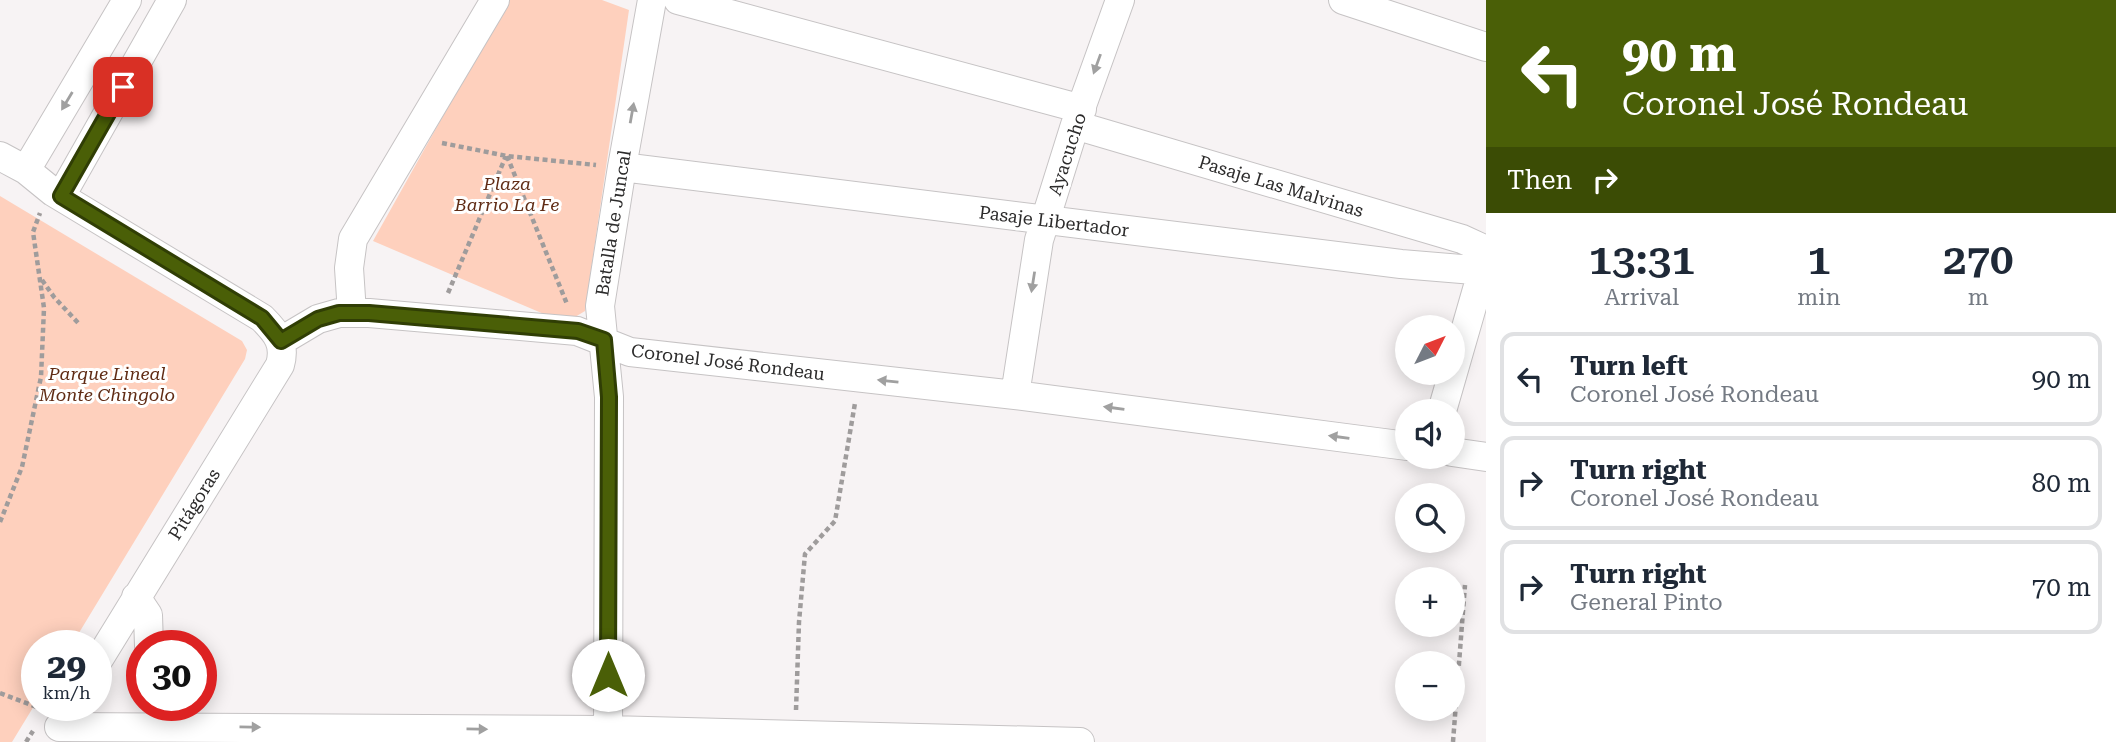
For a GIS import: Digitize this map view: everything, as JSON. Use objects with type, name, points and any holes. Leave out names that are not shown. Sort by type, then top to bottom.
[{"type":"street","points":[[26,170],[127,0]]},
{"type":"street","points":[[61,196],[172,0]]},
{"type":"street","points":[[352,313],[349,268],[353,239],[495,0]]},
{"type":"street","name":"Batalla de Juncal","points":[[608,736],[609,397],[591,335],[600,306],[652,0]]},
{"type":"street","name":"Pasaje Las Malvinas","points":[[678,0],[1078,117],[1462,240],[1485,262]]},
{"type":"street","name":"Ayacucho","points":[[1015,395],[1039,240],[1078,117],[1120,0]]},
{"type":"street","points":[[1343,0],[1486,47]]},
{"type":"street","points":[[0,156],[262,318],[281,341]]},
{"type":"street","name":"Pasaje Libertador","points":[[622,167],[1401,264],[1485,262]]},
{"type":"street","points":[[1445,399],[1485,262]]},
{"type":"street","name":"Coronel José Rondeau","points":[[281,341],[318,319],[339,313],[436,320],[591,335],[630,352],[1015,395],[1395,444]]},
{"type":"street","name":"Pitágoras","points":[[112,637],[280,365],[283,354],[281,341]]},
{"type":"street","points":[[1465,454],[1486,457]]},
{"type":"street","points":[[136,597],[148,615],[148,630]]},
{"type":"street","points":[[61,723],[608,736],[795,735],[1080,742]]},
{"type":"path","points":[[413,137],[507,156],[622,167]]},
{"type":"path","points":[[436,320],[507,156]]},
{"type":"path","points":[[507,156],[591,335]]},
{"type":"path","points":[[0,522],[22,467],[35,413],[44,342],[44,308],[33,232],[41,211],[31,204]]},
{"type":"path","points":[[40,276],[54,297],[80,325]]},
{"type":"path","points":[[795,735],[799,622],[805,554],[835,521],[859,377]]},
{"type":"path","points":[[1453,742],[1461,637]]},
{"type":"path","points":[[0,693],[61,723]]},
{"type":"green space","name":"Plaza Barrio La Fe","points":[[508,0],[602,0],[629,10],[585,311],[565,323],[373,241]]},
{"type":"green space","name":"Parque Lineal Monte Chingolo","points":[[0,196],[242,341],[247,350],[245,359],[81,630],[21,630],[21,721],[25,721],[12,742],[0,742]]},
{"type":"route","points":[[123,87],[61,196],[262,318],[281,341],[318,319],[339,313],[369,313],[578,331],[604,340],[609,397],[608,675]]}]
